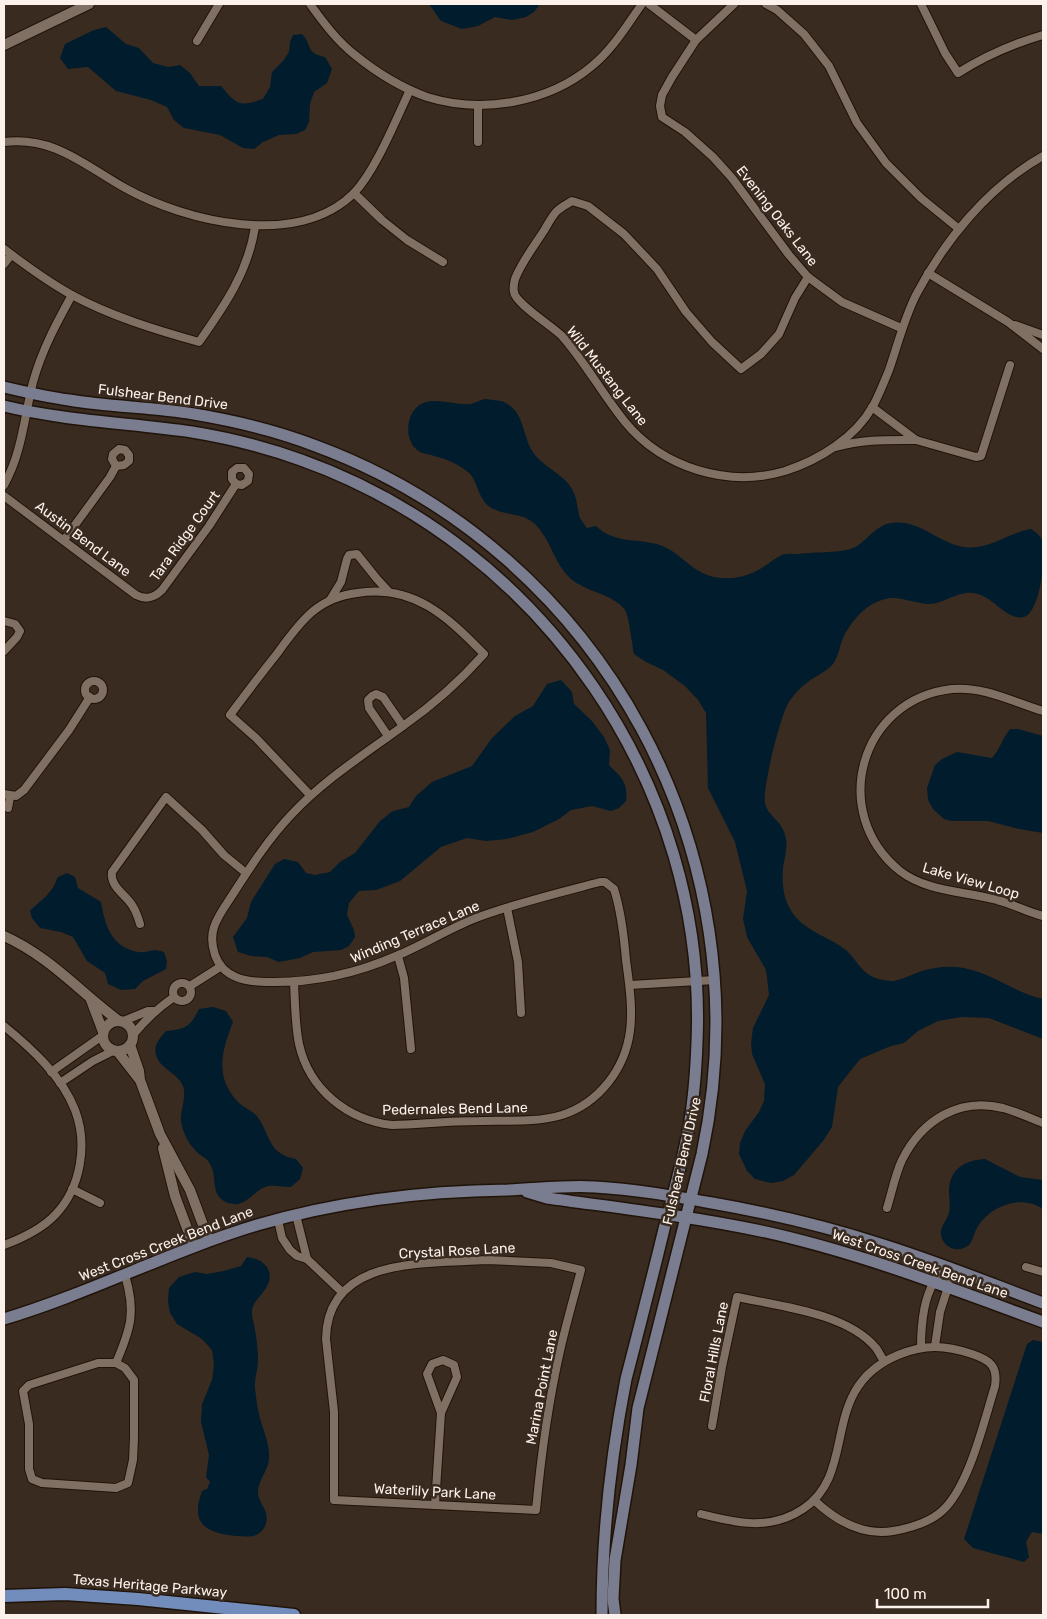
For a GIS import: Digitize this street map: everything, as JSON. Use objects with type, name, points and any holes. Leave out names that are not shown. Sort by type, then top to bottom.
[{"type":"main road","name":"Fulshear Bend Drive","points":[[4,387],[68,400],[192,414],[250,425],[314,445],[371,469],[433,505],[490,547],[532,583],[572,627],[598,660],[639,724],[672,791],[695,861],[709,925],[715,980],[717,1028],[713,1093],[707,1133],[638,1408],[631,1466],[615,1560],[614,1615]]},
{"type":"main road","name":"Fulshear Bend Drive","points":[[4,406],[26,412],[88,421],[191,432],[245,443],[310,463],[372,491],[432,526],[479,561],[522,599],[554,634],[600,696],[622,733],[656,803],[675,861],[687,913],[697,981],[697,1042],[689,1126],[626,1379],[621,1406],[612,1466],[605,1539],[602,1615]]},
{"type":"main road","points":[[245,443],[250,425]]},
{"type":"main road","points":[[479,561],[490,547]]},
{"type":"main road","points":[[622,733],[639,724]]},
{"type":"main road","name":"West Cross Creek Bend Lane","points":[[4,1319],[74,1296],[209,1241],[296,1215],[390,1197],[432,1193],[521,1190],[550,1186],[591,1186],[625,1189],[766,1213],[881,1244],[1043,1303]]},
{"type":"main road","name":"West Cross Creek Bend Lane","points":[[521,1190],[547,1198],[685,1217],[762,1232],[819,1246],[874,1261],[1043,1322]]},
{"type":"main road","points":[[621,1406],[638,1408]]},
{"type":"main road","name":"Texas Heritage Parkway","points":[[4,1596],[65,1594],[138,1599],[294,1615]]},
{"type":"street","points":[[4,45],[89,4]]},
{"type":"street","points":[[197,41],[219,4]]},
{"type":"street","points":[[310,4],[325,25],[354,54],[410,90],[441,100],[478,105],[524,100],[564,85],[592,66],[606,53],[642,4]]},
{"type":"street","points":[[649,4],[696,40],[734,4]]},
{"type":"street","points":[[766,4],[777,10],[804,34],[829,66],[858,123],[886,163],[921,198],[960,228]]},
{"type":"street","points":[[921,4],[945,53],[958,73],[983,58],[1015,43],[1043,34]]},
{"type":"street","name":"Evening Oaks Lane","points":[[696,40],[662,94],[660,106],[662,117],[685,132],[713,157],[732,178],[789,256],[808,277],[842,302],[902,328]]},
{"type":"street","points":[[4,142],[18,140],[52,146],[139,196],[161,205],[213,220],[255,226],[273,226],[309,219],[341,203],[354,193],[367,177],[410,90]]},
{"type":"street","points":[[478,105],[478,142]]},
{"type":"street","name":"Wild Mustang Lane","points":[[834,448],[857,427],[872,408],[915,296],[942,250],[979,206],[1031,163],[1043,156]]},
{"type":"street","points":[[354,193],[406,240],[443,262]]},
{"type":"street","name":"Wild Mustang Lane","points":[[808,277],[795,298],[779,334],[761,354],[741,369],[712,342],[686,312],[657,269],[624,234],[588,206],[572,201],[556,211],[528,256],[515,280],[514,296],[522,305],[547,323],[563,338],[625,423],[646,444],[672,460],[701,472],[755,477],[784,471],[810,461],[834,448],[854,442],[916,440]]},
{"type":"street","points":[[4,249],[47,280],[72,295],[134,322],[199,342],[226,303],[244,268],[252,248],[255,226]]},
{"type":"street","points":[[4,264],[11,255]]},
{"type":"street","points":[[928,274],[1008,322],[1043,349]]},
{"type":"street","points":[[4,486],[18,452],[30,393],[48,338],[72,295]]},
{"type":"street","points":[[1008,322],[1043,335]]},
{"type":"street","points":[[872,408],[916,440],[976,457],[981,456],[1010,365]]},
{"type":"street","points":[[64,540],[105,485],[116,466]]},
{"type":"street","name":"Tara Ridge Court","points":[[149,598],[155,597],[162,590],[210,526],[236,484]]},
{"type":"street","name":"Austin Bend Lane","points":[[4,496],[136,595],[149,598]]},
{"type":"street","points":[[330,600],[341,582],[346,558],[353,553],[357,554],[389,592]]},
{"type":"street","points":[[190,986],[220,967],[212,944],[217,919],[273,835],[310,795],[451,688],[484,654],[441,613],[423,603],[389,592],[370,591],[349,594],[330,600],[313,611],[299,624],[230,716],[256,738],[310,795]]},
{"type":"street","points":[[4,621],[16,624],[20,631],[4,651]]},
{"type":"street","name":"Lake View Loop","points":[[1043,711],[971,688],[951,689],[932,693],[915,700],[896,712],[882,726],[871,743],[863,761],[860,783],[861,804],[866,825],[886,859],[901,872],[920,882],[938,888],[1000,900],[1043,916]]},
{"type":"street","points":[[388,736],[369,708],[368,700],[372,696],[380,695],[403,726]]},
{"type":"street","points":[[8,808],[7,796],[19,795],[24,790],[69,730],[90,697]]},
{"type":"street","points":[[140,924],[131,903],[112,882],[112,872],[166,797],[202,830],[224,855],[246,873]]},
{"type":"street","name":"Winding Terrace Lane","points":[[220,967],[246,981],[294,982],[345,974],[398,956],[475,918],[600,882]]},
{"type":"street","name":"Pedernales Bend Lane","points":[[294,982],[299,1043],[302,1056],[311,1074],[321,1090],[335,1103],[367,1120],[392,1125],[549,1118],[568,1113],[599,1093],[610,1080],[620,1064],[628,1043],[630,1029],[630,985],[616,894],[611,886],[605,882],[600,882]]},
{"type":"street","points":[[507,908],[518,962],[521,1012]]},
{"type":"street","points":[[4,936],[52,964],[89,997],[129,1026],[140,1080],[160,1134],[175,1196],[194,1247]]},
{"type":"street","points":[[398,956],[404,978],[411,1049]]},
{"type":"street","points":[[630,985],[715,980]]},
{"type":"street","points":[[174,997],[173,990],[178,984],[183,983],[190,986]]},
{"type":"street","points":[[174,997],[182,1001],[188,999],[191,993],[190,986]]},
{"type":"street","points":[[89,997],[103,1034],[105,1046],[116,1051],[140,1080]]},
{"type":"street","points":[[60,1083],[93,1061],[127,1048],[154,1011],[174,997]]},
{"type":"street","points":[[51,1072],[103,1034],[109,1024],[148,1011],[154,1011]]},
{"type":"street","points":[[4,1026],[22,1040],[60,1083],[75,1110],[80,1128],[80,1159],[72,1189],[60,1209],[44,1224],[18,1240],[4,1245]]},
{"type":"street","points":[[888,1208],[899,1169],[910,1146],[936,1118],[970,1105],[1002,1108],[1043,1123]]},
{"type":"street","points":[[160,1134],[190,1190],[209,1241]]},
{"type":"street","points":[[72,1189],[100,1203]]},
{"type":"street","points":[[296,1215],[307,1259]]},
{"type":"street","points":[[278,1220],[285,1245],[297,1256],[307,1259],[342,1292]]},
{"type":"street","name":"Crystal Rose Lane","points":[[334,1500],[334,1412],[326,1328],[332,1308],[342,1292],[357,1279],[388,1267],[487,1260],[551,1264],[581,1270]]},
{"type":"street","points":[[921,1348],[922,1319],[925,1305],[934,1282],[947,1267]]},
{"type":"street","points":[[935,1346],[940,1312],[948,1287],[947,1267]]},
{"type":"street","points":[[1026,1267],[1043,1272]]},
{"type":"street","name":"Marina Point Lane","points":[[536,1510],[541,1455],[549,1403],[560,1350],[581,1270]]},
{"type":"street","points":[[116,1362],[128,1336],[132,1307],[124,1275]]},
{"type":"street","name":"Floral Hills Lane","points":[[712,1426],[737,1298],[794,1309],[833,1320],[865,1338],[876,1348],[884,1362]]},
{"type":"street","points":[[701,1514],[751,1524],[770,1523],[802,1510],[824,1488],[831,1473],[844,1415],[851,1397],[861,1381],[884,1362],[921,1348],[935,1346],[960,1350],[981,1357],[995,1369],[995,1386],[966,1477],[956,1495],[942,1512],[927,1521],[907,1528],[887,1532],[871,1531],[854,1528],[827,1513],[814,1500]]},
{"type":"street","points":[[435,1505],[441,1413],[458,1377],[454,1366],[444,1360],[432,1364],[428,1374],[441,1413]]},
{"type":"street","points":[[116,1362],[130,1373],[135,1386],[132,1460],[128,1483],[116,1488],[42,1483],[32,1479],[29,1469],[28,1424],[22,1391],[29,1384],[98,1363],[116,1362]]},
{"type":"street","name":"Waterlily Park Lane","points":[[334,1500],[536,1510]]},
{"type":"water","points":[[429,4],[540,4],[534,12],[526,17],[512,20],[495,17],[478,26],[462,29],[441,21]]},
{"type":"water","points":[[106,27],[126,44],[139,48],[153,63],[168,67],[180,65],[190,73],[199,86],[221,86],[239,103],[249,103],[263,99],[270,87],[272,72],[289,52],[293,35],[302,34],[312,51],[325,57],[332,69],[327,83],[314,92],[310,104],[309,122],[305,130],[296,134],[279,135],[263,142],[254,149],[243,148],[220,135],[184,128],[174,120],[167,107],[151,100],[116,91],[88,67],[68,69],[60,58],[65,44],[94,30]]},
{"type":"water","points":[[485,399],[504,402],[517,413],[531,449],[536,456],[564,479],[572,489],[580,517],[587,528],[596,526],[610,536],[660,545],[672,551],[699,571],[717,578],[731,578],[750,574],[785,554],[832,552],[850,549],[860,544],[879,528],[891,523],[910,524],[950,543],[969,547],[987,545],[1031,529],[1039,535],[1043,545],[1041,581],[1035,605],[1030,613],[1024,617],[1011,615],[987,598],[973,593],[961,594],[929,604],[898,598],[885,599],[864,610],[845,634],[833,664],[802,687],[789,702],[781,720],[773,751],[766,783],[765,803],[771,814],[780,824],[785,836],[786,854],[783,868],[783,888],[785,898],[794,915],[807,927],[846,950],[864,971],[876,978],[893,981],[931,969],[944,967],[962,968],[987,975],[1024,993],[1043,999],[1043,1039],[989,1018],[961,1017],[938,1021],[918,1031],[904,1043],[891,1046],[860,1059],[838,1087],[832,1127],[823,1141],[794,1175],[783,1181],[771,1183],[755,1179],[747,1171],[739,1154],[740,1143],[745,1131],[759,1112],[764,1101],[765,1084],[752,1054],[751,1043],[753,1028],[769,995],[766,970],[747,937],[743,919],[747,891],[735,842],[708,788],[706,713],[698,700],[685,686],[663,670],[634,654],[625,610],[620,604],[584,587],[570,578],[535,524],[525,518],[490,507],[482,499],[474,480],[468,472],[448,460],[420,452],[415,448],[409,437],[408,425],[416,408],[422,404],[435,401],[471,404]]},
{"type":"water","points":[[561,680],[572,692],[574,704],[592,721],[604,737],[610,750],[609,765],[621,777],[626,789],[626,801],[619,808],[611,811],[592,806],[571,810],[559,819],[533,832],[507,839],[486,841],[467,838],[441,847],[400,881],[376,890],[359,891],[349,903],[347,915],[355,937],[349,946],[341,950],[313,952],[300,958],[279,962],[267,957],[251,956],[238,952],[233,937],[247,918],[251,902],[275,864],[284,859],[298,862],[306,873],[315,875],[330,872],[340,862],[355,853],[380,821],[393,811],[409,807],[416,796],[432,782],[472,766],[492,738],[515,716],[533,706],[547,684]]},
{"type":"water","points":[[1010,729],[1018,729],[1043,736],[1043,833],[988,821],[951,821],[944,819],[933,809],[928,800],[927,788],[935,765],[942,759],[957,752],[992,758]]},
{"type":"water","points":[[67,873],[75,877],[78,888],[101,902],[107,927],[115,940],[121,945],[138,952],[156,950],[164,952],[167,961],[166,969],[143,981],[135,989],[121,990],[108,984],[105,973],[87,961],[73,937],[61,932],[40,928],[32,918],[30,911],[50,892],[58,877]]},
{"type":"water","points":[[213,1007],[226,1011],[233,1022],[223,1053],[222,1063],[223,1073],[230,1093],[238,1102],[257,1116],[276,1149],[287,1157],[296,1159],[303,1168],[300,1179],[291,1187],[268,1186],[262,1188],[245,1201],[235,1204],[228,1203],[218,1196],[209,1162],[195,1151],[187,1139],[181,1121],[184,1095],[183,1086],[161,1064],[155,1051],[158,1042],[166,1031],[187,1026],[199,1009]]},
{"type":"water","points":[[985,1159],[1020,1177],[1043,1180],[1043,1209],[1025,1203],[1016,1203],[997,1208],[982,1220],[968,1246],[961,1249],[952,1248],[942,1240],[941,1230],[949,1212],[949,1190],[952,1176],[966,1163]]},
{"type":"water","points":[[247,1257],[257,1259],[265,1265],[270,1273],[268,1284],[252,1309],[258,1356],[256,1394],[269,1452],[267,1467],[259,1485],[258,1494],[266,1513],[267,1521],[264,1528],[253,1536],[236,1536],[225,1535],[208,1529],[199,1519],[198,1511],[202,1491],[207,1489],[210,1482],[206,1477],[209,1455],[201,1422],[202,1404],[212,1380],[214,1365],[212,1350],[202,1339],[177,1324],[170,1313],[168,1301],[169,1288],[179,1277],[195,1272],[207,1274],[241,1266]]},
{"type":"water","points":[[1033,1340],[1043,1342],[1043,1534],[1032,1532],[1026,1542],[1029,1557],[1024,1562],[973,1548],[964,1539],[1027,1344]]}]
